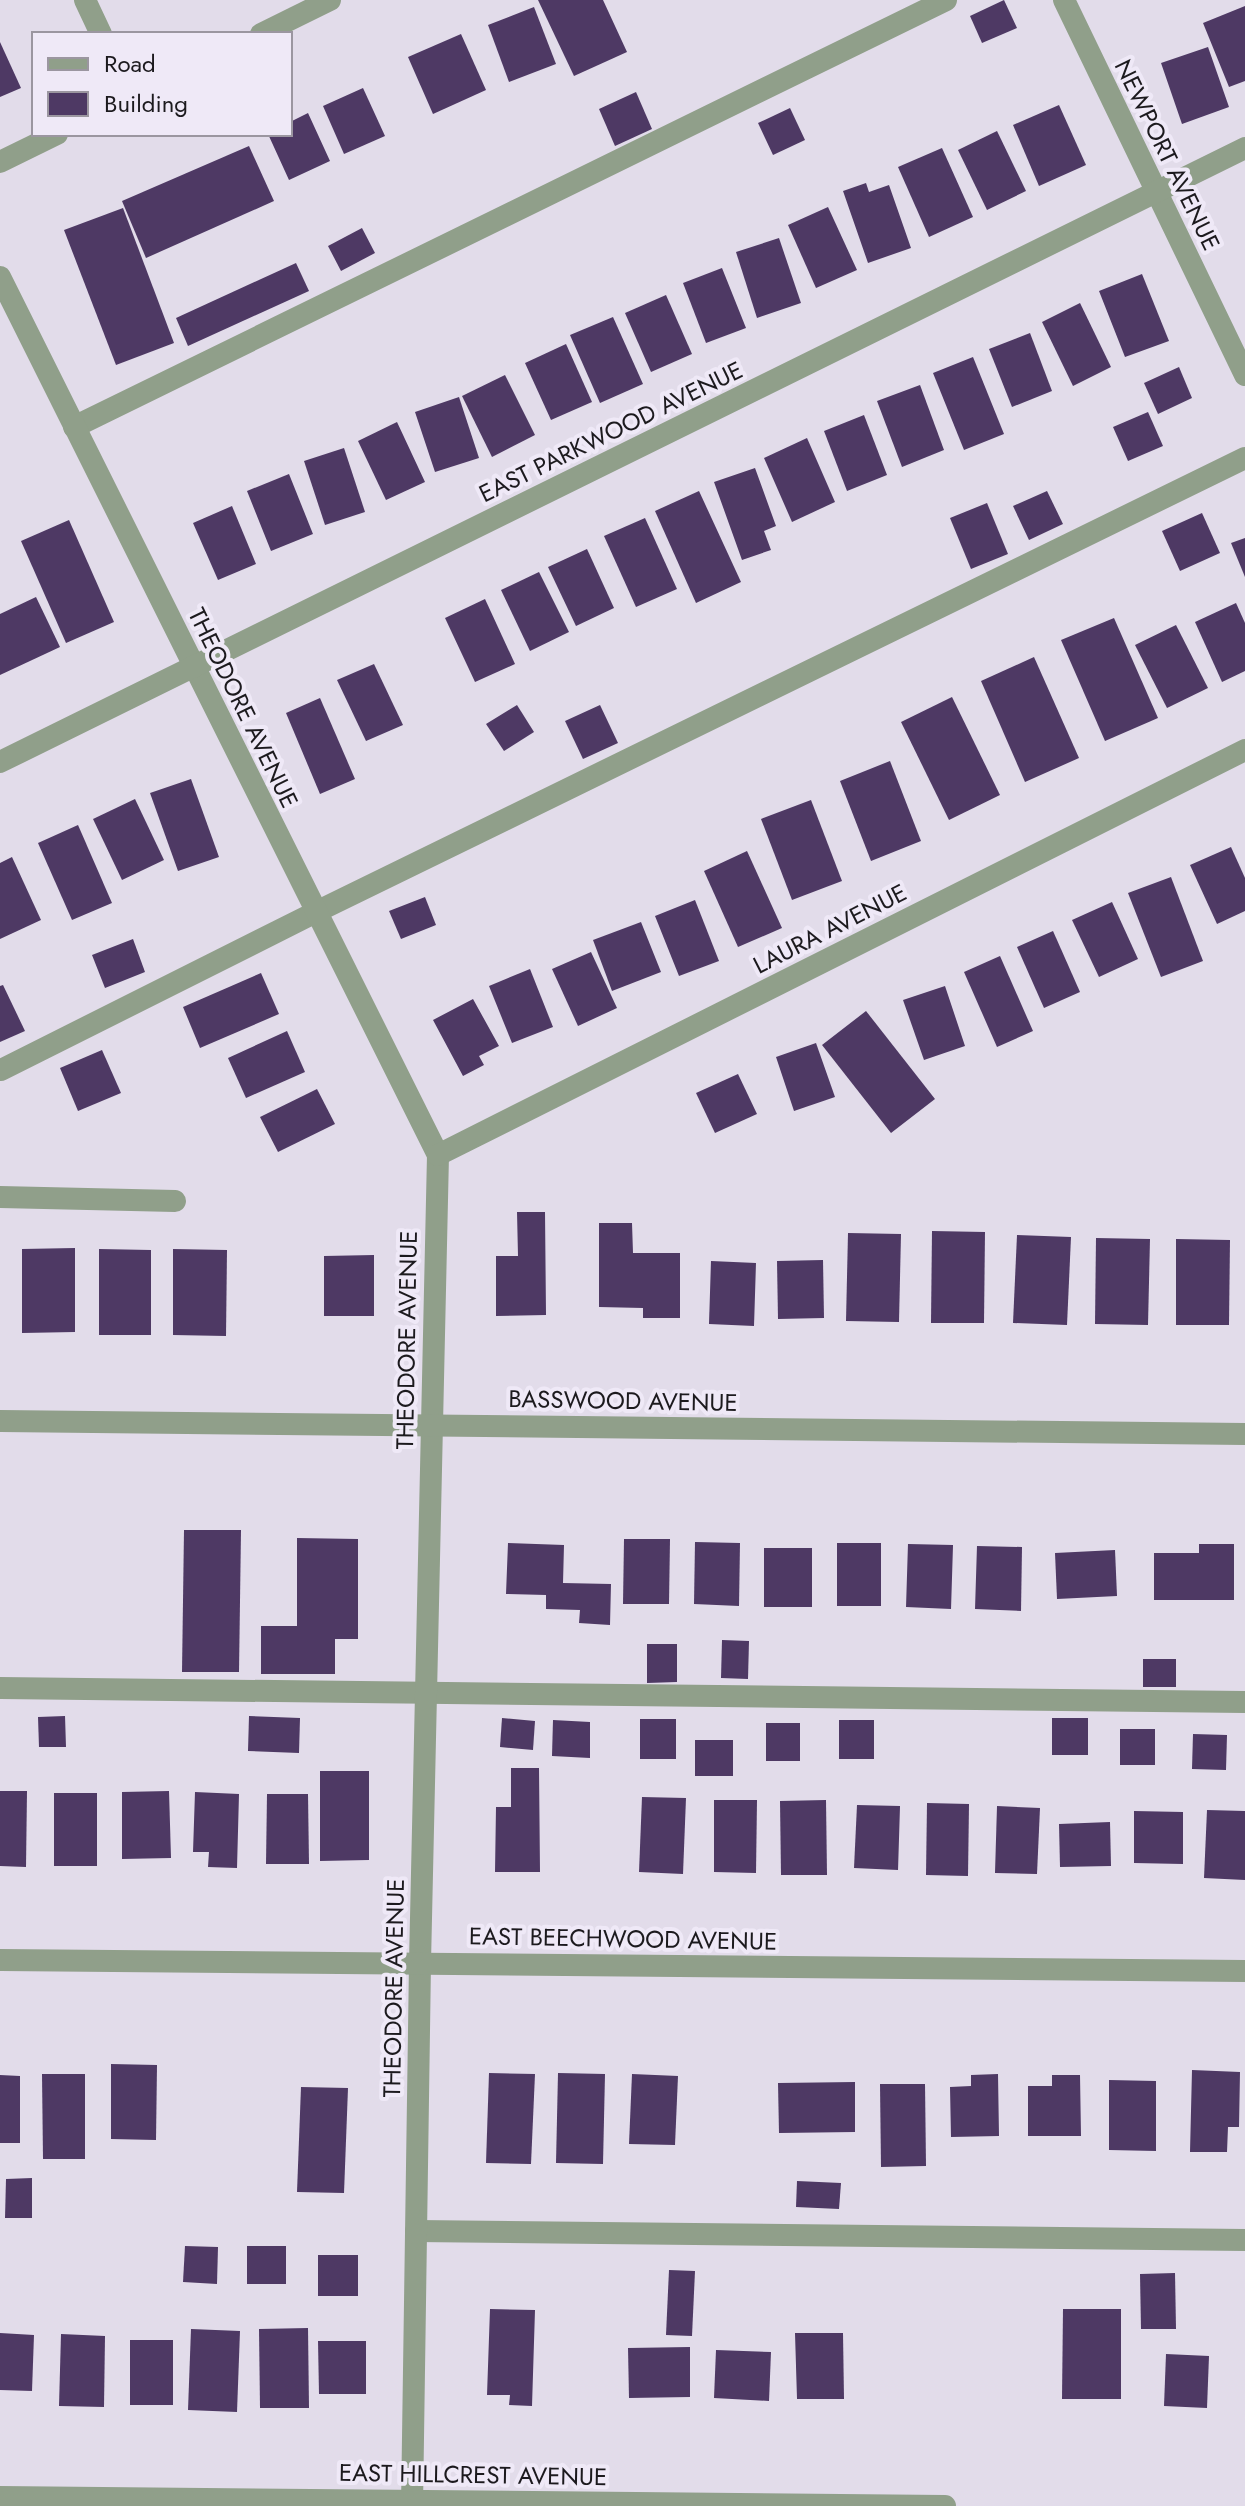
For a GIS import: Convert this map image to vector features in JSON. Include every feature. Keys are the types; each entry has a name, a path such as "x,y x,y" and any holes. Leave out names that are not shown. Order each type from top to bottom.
{"street":[{"path":"85,0 100,32"},
{"path":"265,32 330,0"},
{"path":"74,427 946,0"},
{"name":"NEWPORT AVENUE","path":"1064,0 1245,375"},
{"path":"0,162 53,136"},
{"name":"EAST PARKWOOD AVENUE","path":"0,762 1245,148"},
{"name":"THEODORE AVENUE","path":"0,277 438,1155 425,1691 412,2503"},
{"path":"1,1070 316,912 1245,458"},
{"name":"LAURA AVENUE","path":"438,1155 1245,750"},
{"path":"0,1197 175,1201"},
{"name":"BASSWOOD AVENUE","path":"0,1421 1245,1434"},
{"path":"0,1688 1245,1702"},
{"name":"EAST BEECHWOOD AVENUE","path":"0,1960 1245,1971"},
{"path":"416,2231 1245,2240"},
{"name":"EAST HILLCREST AVENUE","path":"0,2497 945,2506"}],"building":[{"path":"538,0 603,0 627,52 574,76"},
{"path":"1004,0 1017,28 982,43 970,16"},
{"path":"1245,6 1245,81 1229,87 1203,23"},
{"path":"534,7 556,64 509,82 488,25"},
{"path":"461,34 486,90 433,114 408,57"},
{"path":"0,42 21,88 0,97"},
{"path":"1208,47 1229,107 1182,124 1161,63"},
{"path":"363,88 385,136 344,154 323,106"},
{"path":"636,92 652,129 615,146 599,109"},
{"path":"1059,105 1086,165 1039,186 1013,125"},
{"path":"790,108 805,140 773,155 758,123"},
{"path":"308,113 330,161 289,180 269,136 292,136 292,121"},
{"path":"997,131 1026,191 987,210 958,150"},
{"path":"249,146 274,201 146,258 122,201"},
{"path":"942,148 973,217 929,237 898,167"},
{"path":"866,183 869,192 889,185 911,248 868,263 843,191"},
{"path":"828,207 857,270 816,288 788,225"},
{"path":"123,208 174,343 116,365 64,230"},
{"path":"362,228 375,253 341,271 328,246"},
{"path":"779,238 801,303 757,318 736,252"},
{"path":"296,263 309,291 188,346 176,318"},
{"path":"722,268 746,328 706,343 683,283"},
{"path":"1142,274 1169,341 1125,357 1099,291"},
{"path":"666,295 692,354 651,372 625,313"},
{"path":"1080,303 1111,367 1073,386 1042,322"},
{"path":"613,317 643,384 600,403 570,335"},
{"path":"1030,333 1052,391 1012,407 989,349"},
{"path":"566,344 592,402 551,420 525,363"},
{"path":"973,357 1004,434 964,450 933,373"},
{"path":"1179,367 1192,398 1158,414 1144,383"},
{"path":"505,375 535,435 492,457 462,396"},
{"path":"920,385 944,450 902,467 877,401"},
{"path":"459,397 479,458 435,472 415,412"},
{"path":"1148,412 1163,446 1128,461 1113,427"},
{"path":"864,415 887,475 847,491 824,431"},
{"path":"397,422 425,482 386,500 358,441"},
{"path":"807,438 835,502 792,522 764,458"},
{"path":"344,448 365,512 325,525 304,461"},
{"path":"755,468 776,526 764,531 771,550 742,560 714,482"},
{"path":"289,474 313,534 271,551 247,491"},
{"path":"699,491 741,582 696,603 655,511"},
{"path":"1047,491 1063,524 1029,540 1013,506"},
{"path":"987,503 1008,554 971,569 950,518"},
{"path":"232,506 256,564 218,580 193,523"},
{"path":"1202,513 1220,553 1180,571 1162,531"},
{"path":"645,518 677,589 636,607 604,536"},
{"path":"69,520 114,622 66,643 21,541"},
{"path":"1245,538 1245,577 1231,543"},
{"path":"587,549 614,608 576,626 548,567"},
{"path":"539,572 569,632 530,651 501,590"},
{"path":"36,597 60,647 0,675 0,614"},
{"path":"485,599 515,664 475,682 445,618"},
{"path":"1236,603 1245,623 1245,671 1222,682 1195,622"},
{"path":"1114,618 1158,718 1105,741 1061,640"},
{"path":"1176,625 1208,688 1167,708 1135,645"},
{"path":"1034,657 1079,758 1025,782 981,681"},
{"path":"374,664 403,725 366,741 337,680"},
{"path":"952,697 1000,795 949,820 901,722"},
{"path":"320,698 355,779 320,794 286,713"},
{"path":"517,705 534,732 504,751 486,724"},
{"path":"600,705 618,743 583,759 565,721"},
{"path":"890,761 921,841 871,861 840,781"},
{"path":"191,779 219,857 178,871 150,793"},
{"path":"135,799 164,860 122,880 93,819"},
{"path":"811,800 842,881 792,900 761,819"},
{"path":"78,825 112,903 72,920 38,843"},
{"path":"1231,847 1245,878 1245,911 1217,924 1190,865"},
{"path":"747,851 782,928 738,947 704,871"},
{"path":"12,857 41,920 0,939 0,863"},
{"path":"1171,877 1203,961 1161,977 1128,893"},
{"path":"425,897 436,925 401,939 389,911"},
{"path":"695,900 719,961 679,976 655,916"},
{"path":"1112,902 1138,959 1099,977 1072,920"},
{"path":"641,922 661,972 612,991 593,940"},
{"path":"1053,931 1080,992 1044,1008 1017,947"},
{"path":"133,939 145,972 105,988 92,955"},
{"path":"591,952 617,1008 578,1026 552,969"},
{"path":"1000,956 1033,1031 997,1047 964,972"},
{"path":"530,969 553,1027 512,1043 489,986"},
{"path":"261,973 279,1014 200,1048 183,1007"},
{"path":"3,985 25,1031 0,1042 0,986"},
{"path":"945,986 965,1046 924,1060 903,1000"},
{"path":"473,999 499,1046 479,1056 484,1065 463,1076 433,1020"},
{"path":"866,1011 935,1099 891,1133 822,1045"},
{"path":"287,1031 305,1072 246,1098 228,1058"},
{"path":"816,1043 835,1097 794,1111 776,1057"},
{"path":"102,1050 121,1093 78,1111 60,1068"},
{"path":"738,1074 757,1114 715,1133 696,1093"},
{"path":"317,1089 335,1124 278,1152 260,1117"},
{"path":"517,1212 545,1212 546,1315 496,1316 496,1256 518,1256"},
{"path":"599,1223 632,1223 633,1253 680,1253 680,1318 643,1318 643,1308 599,1307"},
{"path":"932,1231 985,1232 984,1323 931,1323"},
{"path":"848,1233 901,1234 899,1322 846,1321"},
{"path":"1017,1235 1071,1237 1067,1325 1013,1323"},
{"path":"1096,1238 1150,1239 1148,1325 1095,1324"},
{"path":"1176,1239 1230,1240 1229,1325 1176,1325"},
{"path":"75,1248 75,1332 22,1333 22,1249"},
{"path":"99,1249 151,1250 151,1335 99,1335"},
{"path":"173,1249 227,1250 226,1336 173,1335"},
{"path":"374,1255 374,1316 324,1316 324,1256"},
{"path":"823,1260 824,1318 778,1319 777,1261"},
{"path":"711,1261 756,1263 754,1326 709,1324"},
{"path":"184,1530 241,1530 239,1672 182,1672"},
{"path":"297,1538 358,1539 358,1639 335,1639 335,1674 261,1674 261,1626 297,1626"},
{"path":"624,1539 670,1539 669,1604 623,1604"},
{"path":"695,1542 740,1543 739,1606 694,1604"},
{"path":"508,1543 564,1545 563,1583 611,1584 610,1625 579,1623 580,1610 546,1609 546,1595 506,1594"},
{"path":"837,1543 881,1543 881,1606 837,1606"},
{"path":"908,1544 953,1545 951,1609 906,1607"},
{"path":"1199,1544 1234,1544 1234,1600 1154,1600 1154,1553 1199,1553"},
{"path":"977,1546 1022,1547 1021,1611 975,1609"},
{"path":"764,1548 812,1548 812,1607 764,1607"},
{"path":"1115,1550 1117,1596 1057,1599 1055,1553"},
{"path":"722,1640 749,1641 748,1679 721,1678"},
{"path":"647,1644 677,1644 677,1682 647,1683"},
{"path":"1143,1659 1176,1659 1176,1687 1143,1687"},
{"path":"65,1716 66,1747 39,1747 38,1717"},
{"path":"249,1716 300,1718 299,1753 248,1751"},
{"path":"502,1718 535,1721 533,1750 500,1747"},
{"path":"1052,1718 1088,1718 1088,1755 1052,1755"},
{"path":"640,1719 676,1719 676,1759 640,1759"},
{"path":"553,1720 590,1722 590,1758 552,1756"},
{"path":"839,1720 874,1720 874,1759 839,1759"},
{"path":"766,1723 800,1723 800,1761 766,1761"},
{"path":"1120,1729 1155,1729 1155,1765 1120,1765"},
{"path":"1193,1734 1227,1735 1226,1770 1192,1769"},
{"path":"695,1740 733,1740 733,1776 695,1776"},
{"path":"511,1768 539,1768 540,1872 495,1872 496,1807 511,1807"},
{"path":"320,1771 369,1771 369,1860 320,1861"},
{"path":"0,1791 27,1791 26,1867 0,1866"},
{"path":"169,1791 171,1858 122,1859 122,1792"},
{"path":"195,1792 239,1794 237,1868 208,1867 209,1852 193,1852"},
{"path":"54,1793 97,1793 97,1866 54,1866"},
{"path":"267,1794 308,1794 309,1864 266,1864"},
{"path":"642,1797 686,1798 683,1874 639,1872"},
{"path":"714,1800 757,1800 756,1873 714,1872"},
{"path":"826,1800 827,1875 781,1875 780,1801"},
{"path":"927,1803 969,1804 968,1876 926,1875"},
{"path":"857,1805 900,1806 898,1870 854,1868"},
{"path":"997,1806 1040,1808 1037,1874 995,1873"},
{"path":"1207,1810 1245,1811 1245,1880 1204,1878"},
{"path":"1134,1811 1183,1812 1183,1864 1134,1863"},
{"path":"1110,1822 1111,1866 1060,1867 1059,1824"},
{"path":"111,2064 157,2065 156,2140 111,2139"},
{"path":"1192,2070 1240,2072 1239,2127 1228,2127 1227,2152 1190,2152"},
{"path":"489,2073 535,2074 531,2164 486,2163"},
{"path":"558,2073 605,2074 603,2164 556,2163"},
{"path":"42,2074 85,2074 85,2159 43,2159"},
{"path":"632,2074 678,2076 675,2145 629,2144"},
{"path":"998,2074 999,2136 951,2137 950,2087 971,2086 971,2075"},
{"path":"0,2075 20,2076 20,2143 0,2143"},
{"path":"1052,2075 1080,2075 1081,2136 1028,2136 1028,2086 1052,2086"},
{"path":"1109,2080 1156,2081 1156,2151 1109,2150"},
{"path":"855,2082 855,2132 779,2133 778,2083"},
{"path":"880,2084 925,2084 926,2166 881,2167"},
{"path":"301,2087 348,2088 344,2193 297,2192"},
{"path":"32,2178 32,2218 5,2218 6,2179"},
{"path":"797,2181 841,2183 839,2209 796,2207"},
{"path":"185,2246 218,2247 217,2284 183,2282"},
{"path":"247,2246 286,2246 286,2284 247,2284"},
{"path":"318,2255 358,2255 358,2296 318,2296"},
{"path":"669,2270 695,2271 692,2336 666,2335"},
{"path":"1175,2273 1176,2329 1141,2329 1140,2274"},
{"path":"490,2309 535,2310 532,2406 509,2405 510,2395 487,2395"},
{"path":"1063,2309 1121,2309 1121,2399 1062,2399"},
{"path":"308,2328 309,2408 260,2408 259,2329"},
{"path":"191,2329 240,2331 237,2412 188,2410"},
{"path":"0,2333 34,2335 32,2391 0,2390"},
{"path":"795,2333 843,2333 844,2399 797,2399"},
{"path":"61,2334 105,2336 104,2407 59,2406"},
{"path":"130,2340 173,2340 173,2405 130,2405"},
{"path":"318,2341 366,2341 366,2394 319,2394"},
{"path":"690,2347 690,2397 629,2398 628,2348"},
{"path":"716,2350 771,2352 769,2401 714,2398"},
{"path":"1166,2354 1209,2356 1207,2408 1164,2406"}]}
